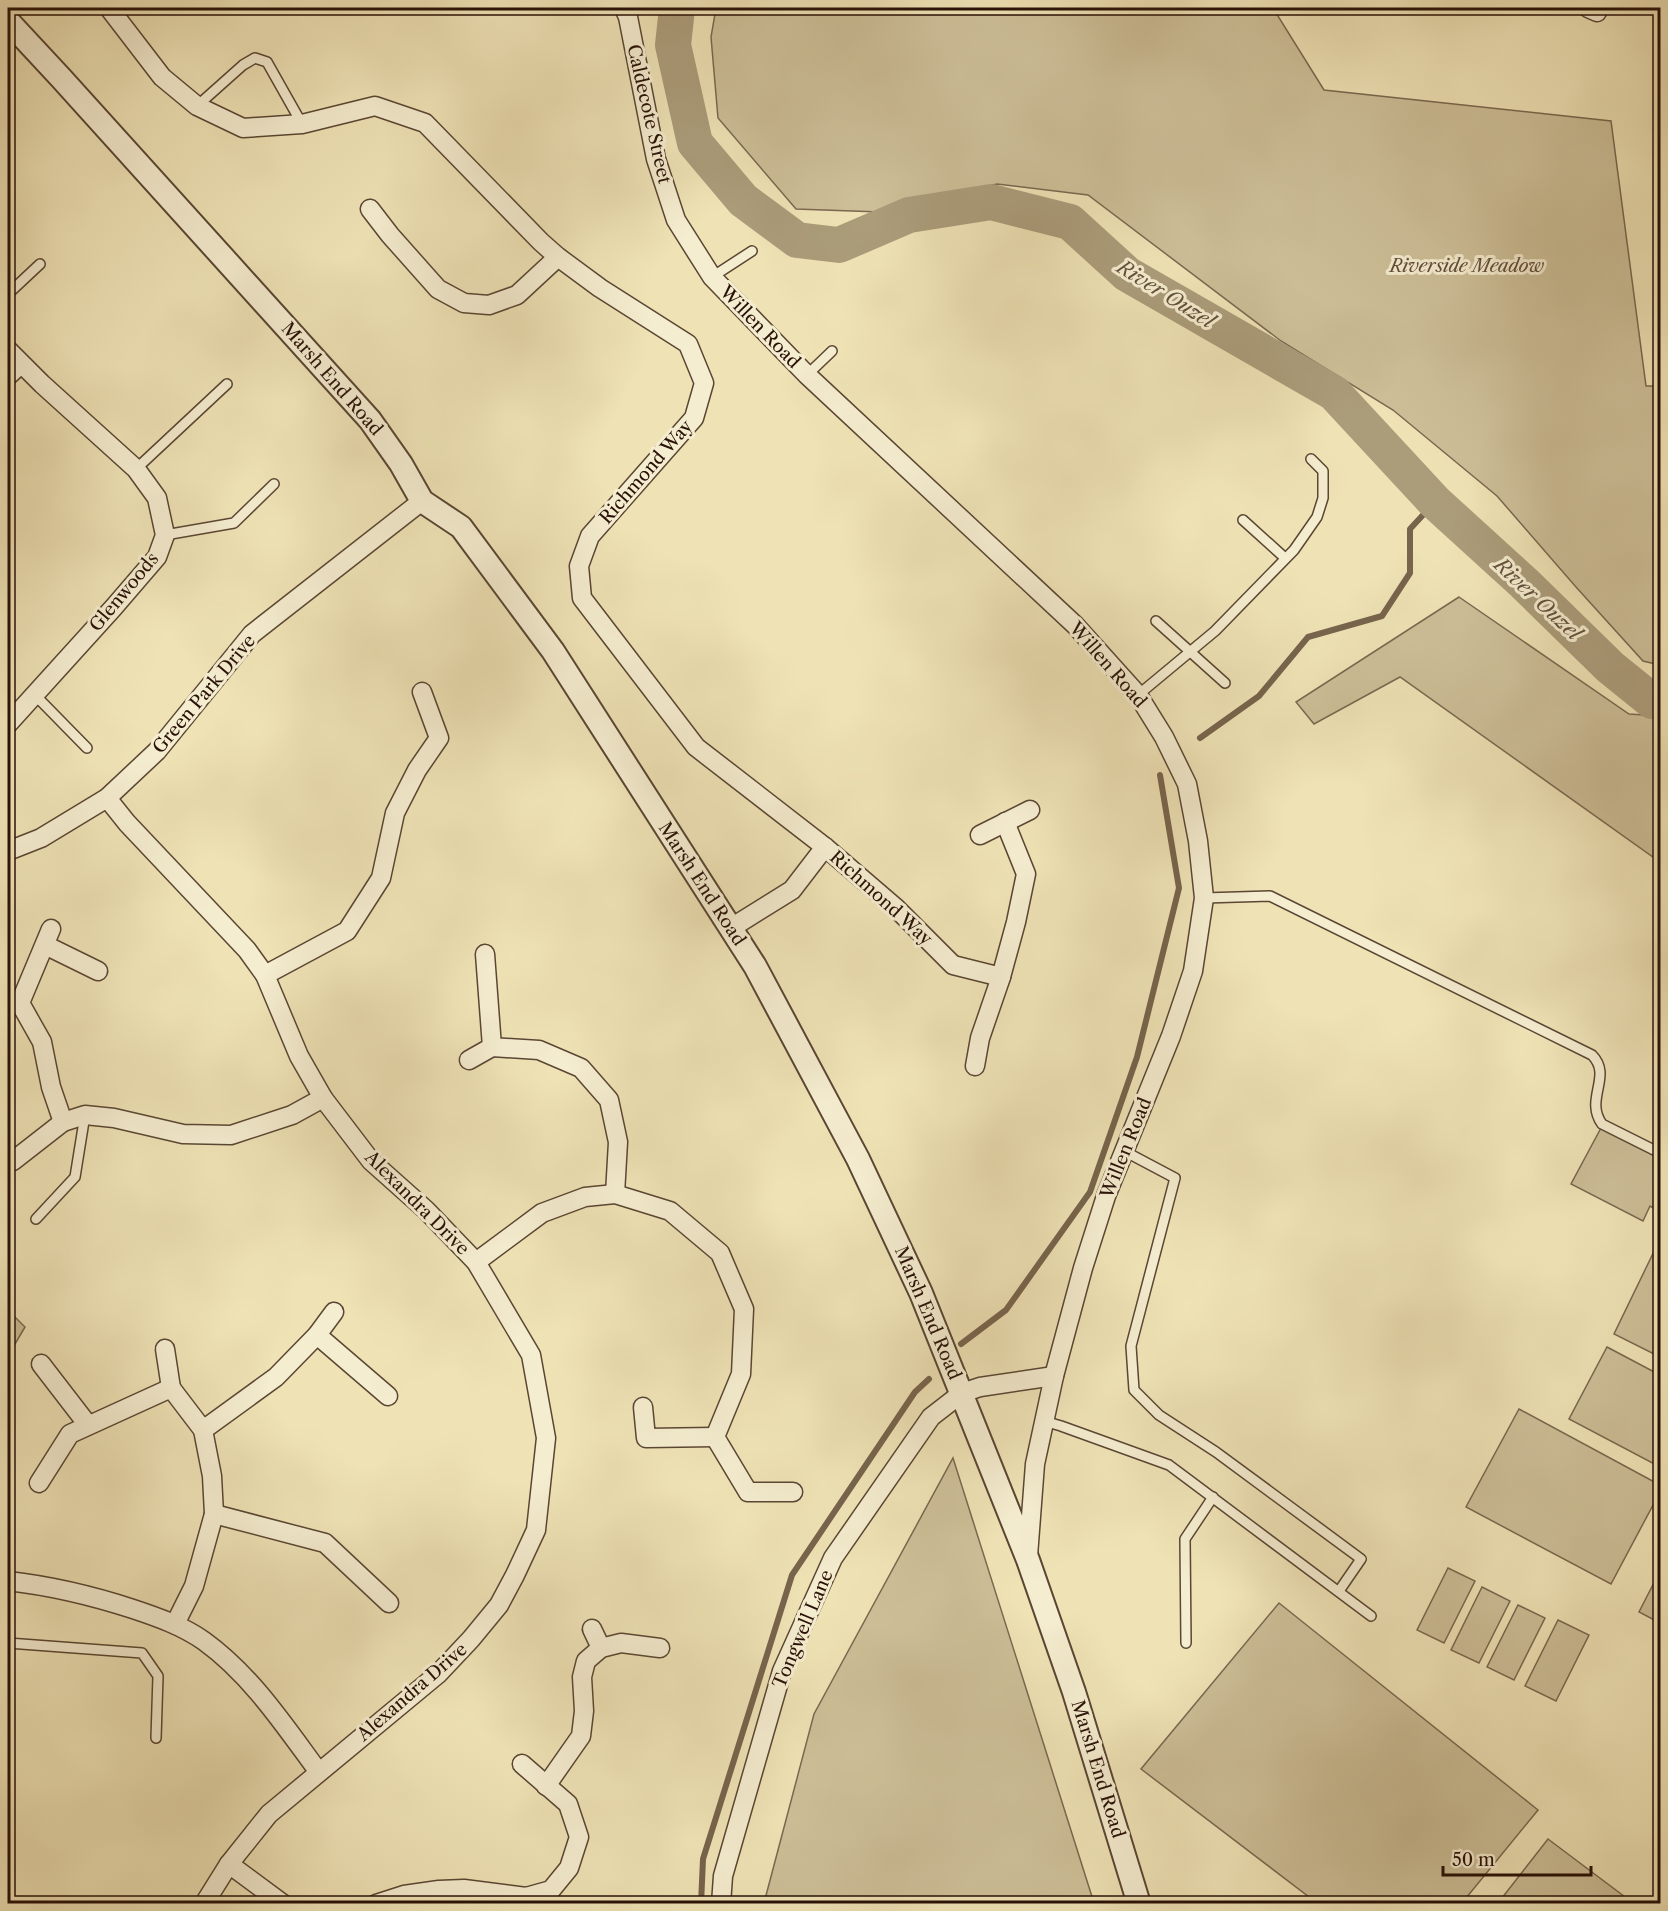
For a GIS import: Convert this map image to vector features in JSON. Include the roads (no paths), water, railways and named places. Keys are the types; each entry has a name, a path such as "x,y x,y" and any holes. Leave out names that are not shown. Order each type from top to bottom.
{"street":[{"name":"Richmond Way","path":"109,8 162,77 197,106 243,128 303,124 375,106 425,123 558,257 600,288 688,344 704,382 694,418 590,536 579,566 582,598 696,747 825,847 896,908 953,965 1000,977"},
{"name":"Caldecote Street","path":"624,8 628,17 656,159 676,220"},
{"name":"Marsh End Road","path":"8,21 370,420 422,501 461,527 553,651 755,966 858,1159 921,1293 962,1393 1028,1560 1074,1692 1139,1904"},
{"path":"370,209 438,289 464,303 489,305 517,295 558,257"},
{"name":"Willen Road","path":"676,220 712,277 807,375 1075,625 1138,695 1164,737 1186,784 1198,841 1204,898 1193,971 1171,1036 1106,1196 1083,1268 1054,1376 1035,1464 1028,1560"},
{"name":"Glenwoods","path":"8,350 136,469 157,498 165,535 157,557 114,608 8,724"},
{"name":"Green Park Drive","path":"8,851 41,838 107,798 157,751 252,634 422,501"},
{"path":"265,975 347,931 381,878 395,813 417,770 439,738 422,692"},
{"name":"Alexandra Drive","path":"107,798 127,823 247,950 265,975 299,1056 323,1098 371,1161 426,1210 476,1262 531,1355 546,1438 536,1530 499,1605 471,1640 438,1674 318,1771 269,1814 229,1864 204,1904"},
{"path":"980,835 1030,810"},
{"path":"975,1066 980,1038 1016,922 1026,874 1005,822"},
{"path":"731,928 792,890 825,847"},
{"path":"63,1122 51,1087 42,1042 20,1003 48,937 98,970"},
{"path":"484,954 492,1047"},
{"path":"469,1060 492,1047 539,1050 580,1068 609,1100 618,1142 615,1194"},
{"path":"9,1162 63,1122 85,1115 114,1118 183,1134 231,1135 292,1115 323,1098"},
{"path":"476,1262 542,1213 585,1197 615,1194 670,1211 720,1253 744,1309 741,1374 715,1437"},
{"path":"203,1430 276,1377 317,1335 334,1312"},
{"path":"317,1335 388,1396"},
{"path":"165,1349 171,1388 203,1430 212,1476 214,1514 194,1586 175,1624"},
{"path":"41,1364 88,1425"},
{"path":"962,1393 980,1387 1054,1376"},
{"path":"39,1483 70,1434 171,1388"},
{"name":"Tongwell Lane","path":"721,1904 723,1876 782,1671 833,1558 931,1417 962,1393"},
{"path":"643,1407 646,1438 715,1437"},
{"path":"715,1437 748,1492 793,1492"},
{"path":"214,1514 325,1543 389,1603"},
{"path":"8,1581 38,1584 88,1594 175,1624 204,1641 268,1703 318,1771"},
{"path":"592,1629 601,1648"},
{"path":"546,1786 581,1736 584,1711 582,1677 586,1661 601,1648 621,1643 660,1648"},
{"path":"376,1904 404,1895 439,1897 464,1889 526,1897 551,1890 569,1868 579,1837 568,1804 522,1764"},
{"path":"229,1864 283,1904"}],"lane":[{"path":"197,106 243,65 255,58 267,62 303,124"},
{"path":"712,277 752,251"},
{"path":"8,294 40,264"},
{"path":"807,375 832,351"},
{"path":"8,382 24,367"},
{"path":"136,469 227,384"},
{"path":"1138,695 1215,631 1294,549 1317,517 1323,498 1323,471 1311,459"},
{"path":"165,535 234,523 274,484"},
{"path":"1243,520 1285,558"},
{"path":"1156,621 1225,683"},
{"path":"34,694 87,748"},
{"path":"1204,898 1270,896 1592,1056 1600,1070 1595,1100 1596,1116 1602,1124 1660,1153"},
{"path":"36,1219 75,1177 85,1115"},
{"path":"1124,1151 1176,1178 1131,1346 1134,1390 1159,1415 1216,1452 1361,1559 1339,1591"},
{"path":"1044,1421 1169,1465 1371,1616"},
{"path":"1186,1643 1185,1539 1213,1497"},
{"path":"8,1643 142,1653 158,1676 156,1738"}],"waterway":[{"name":"River Ouzel","path":"677,8 673,45 695,143 743,200 797,240 839,245 909,215 991,202 1070,222 1127,274 1334,393 1435,502 1524,583 1610,667 1652,701 1660,699"},
{"path":"1200,738 1259,696 1308,637 1382,616 1410,573 1410,529 1435,502"},
{"path":"961,1344 1006,1310 1090,1192 1137,1057 1179,888 1160,775"},
{"path":"701,1904 703,1859 792,1575 915,1392 929,1379"}],"park label":[{"name":"Riverside Meadow","path":"1467,266"}]}
